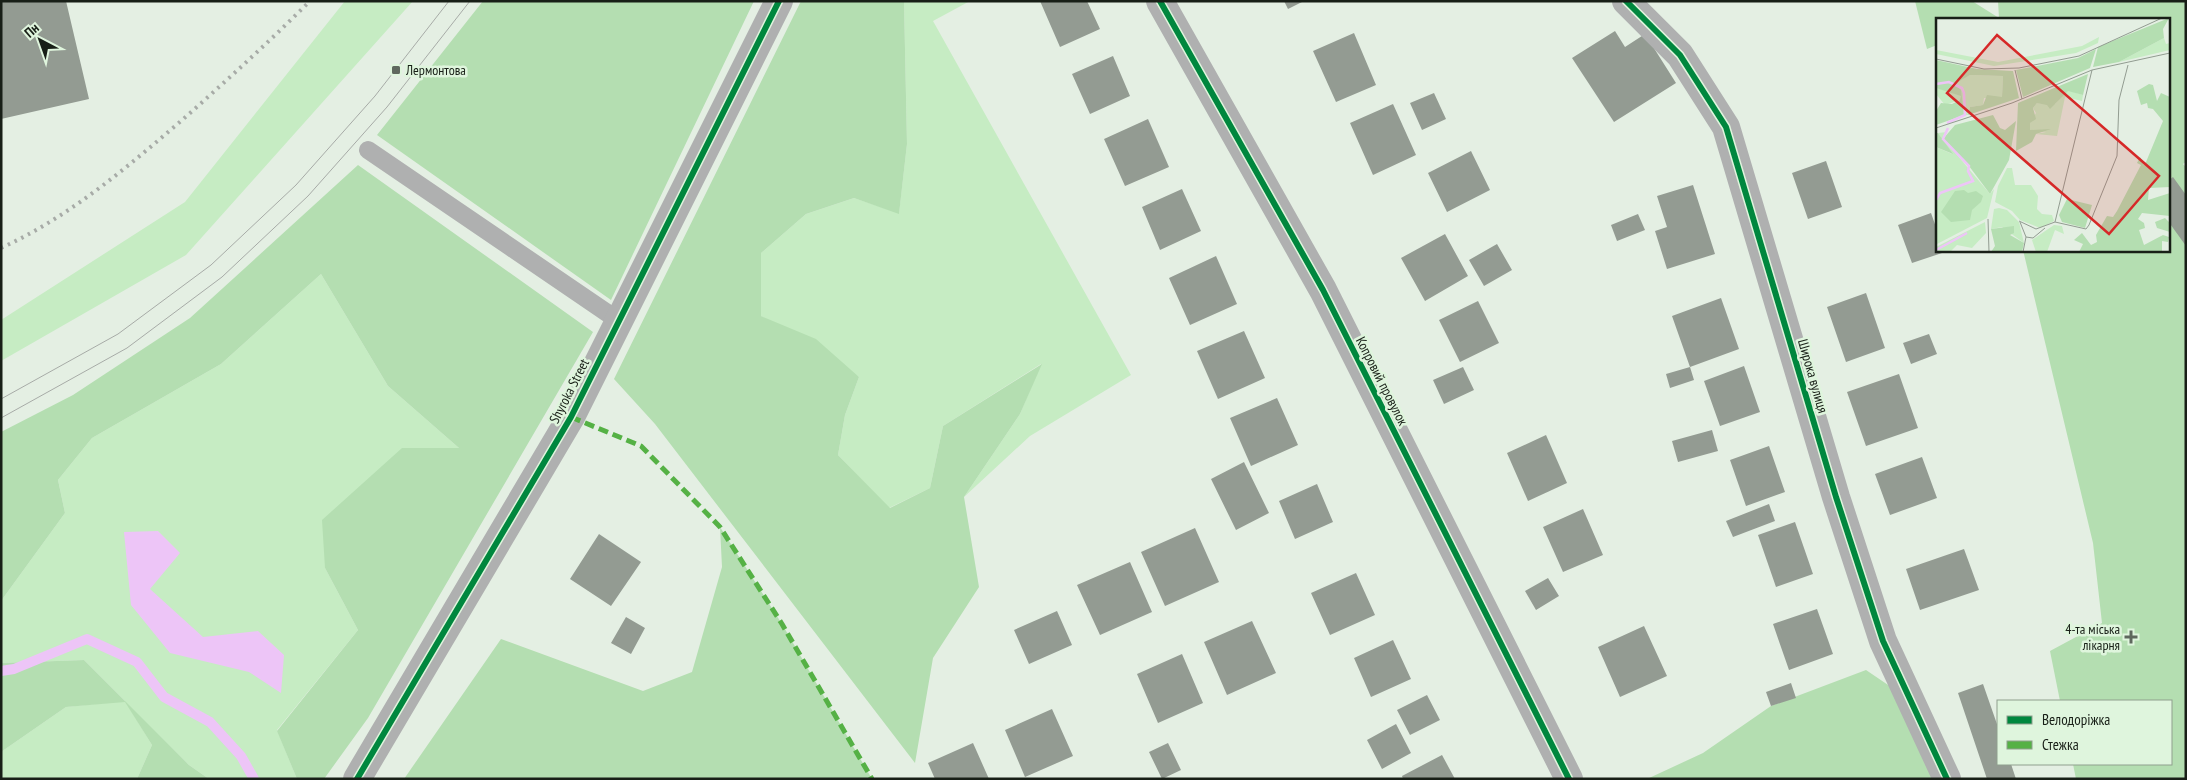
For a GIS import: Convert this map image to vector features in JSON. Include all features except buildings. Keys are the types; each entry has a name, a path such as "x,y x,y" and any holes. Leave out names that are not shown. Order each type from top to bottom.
{"street":[{"name":"Shyroka Street","path":"357,779 571,416 779,1"},
{"name":"Копровий провулок","path":"1160,1 1323,290 1569,779"},
{"name":"Широка вулиця","path":"1626,1 1680,55 1726,128 1836,498 1883,641 1947,779"}],"lane":[{"path":"368,150 618,321"}],"green space":[{"path":"345,1 413,1 186,255 1,361 1,320 185,202"},
{"path":"483,1 754,1 611,300 377,135"},
{"path":"801,1 904,1 907,144 899,214 854,198 806,214 761,253 761,316 816,339 859,377 845,415 838,455 890,508 930,488 943,426 1042,364 1020,414 964,497 979,587 933,658 915,763 655,424 614,379"},
{"path":"904,1 970,1 933,21 1131,375 1030,436 964,497 1020,414 1041,364 943,426 930,488 889,508 838,455 845,415 859,377 761,316 761,253 806,214 854,198 899,213 907,144"},
{"path":"1915,1 1972,1 1999,18 1936,18 1936,45 1927,49"},
{"path":"1998,1 2186,1 2186,162 2183,164 2186,167 2186,779 2076,779 2073,765 2172,765 2172,700 2060,700 2050,651 2102,623 2093,543 2023,251 2170,251 2170,18 1999,18"},
{"path":"358,165 593,332 368,718 324,779 297,779 277,731 358,630 325,568 322,520 402,448 459,448 388,386 321,274 221,364 92,438 58,480 65,513 1,601 1,432 73,395 190,318"},
{"path":"321,274 388,386 459,448 325,568 358,630 277,730 297,779 209,779 189,765 127,704 152,745 137,779 1,779 1,752 66,707 125,701 84,660 1,663 1,601 65,513 58,480 92,438 221,364"},
{"path":"720,527 782,624 872,779 404,779 501,639 643,691 692,672 722,567"},
{"path":"84,660 189,765 209,779 137,779 152,745 125,702 66,707 1,752 1,663"},
{"path":"1866,670 1894,689 1937,779 1647,779 1703,753 1771,706"}],"shaded area":[{"path":"158,531 180,553 150,589 203,637 258,631 284,655 281,693 249,672 170,653 131,605 124,532"}],"waterway":[{"path":"1,671 14,669 87,639 137,662 164,697 210,722 241,756 254,779"}],"tram line":[{"path":"1,399 118,334 211,265 296,185 375,96 449,1"},
{"path":"1,418 127,348 222,277 308,196 387,107 470,1"}],"railway":[{"path":"1,248 50,222 96,191 214,92 310,1"}],"marked path":[{"path":"571,417 641,446 720,527 782,624 872,779"}],"cycle path":[{"path":"357,779 571,417 779,1"},
{"path":"1160,1 1323,290 1569,779"},
{"path":"1626,1 1680,55 1726,127 1836,497 1883,641 1947,779"}],"place":[{"name":"Лермонтова","path":"396,70"},
{"name":"4-та міська лікарня","path":"2131,637"}]}
